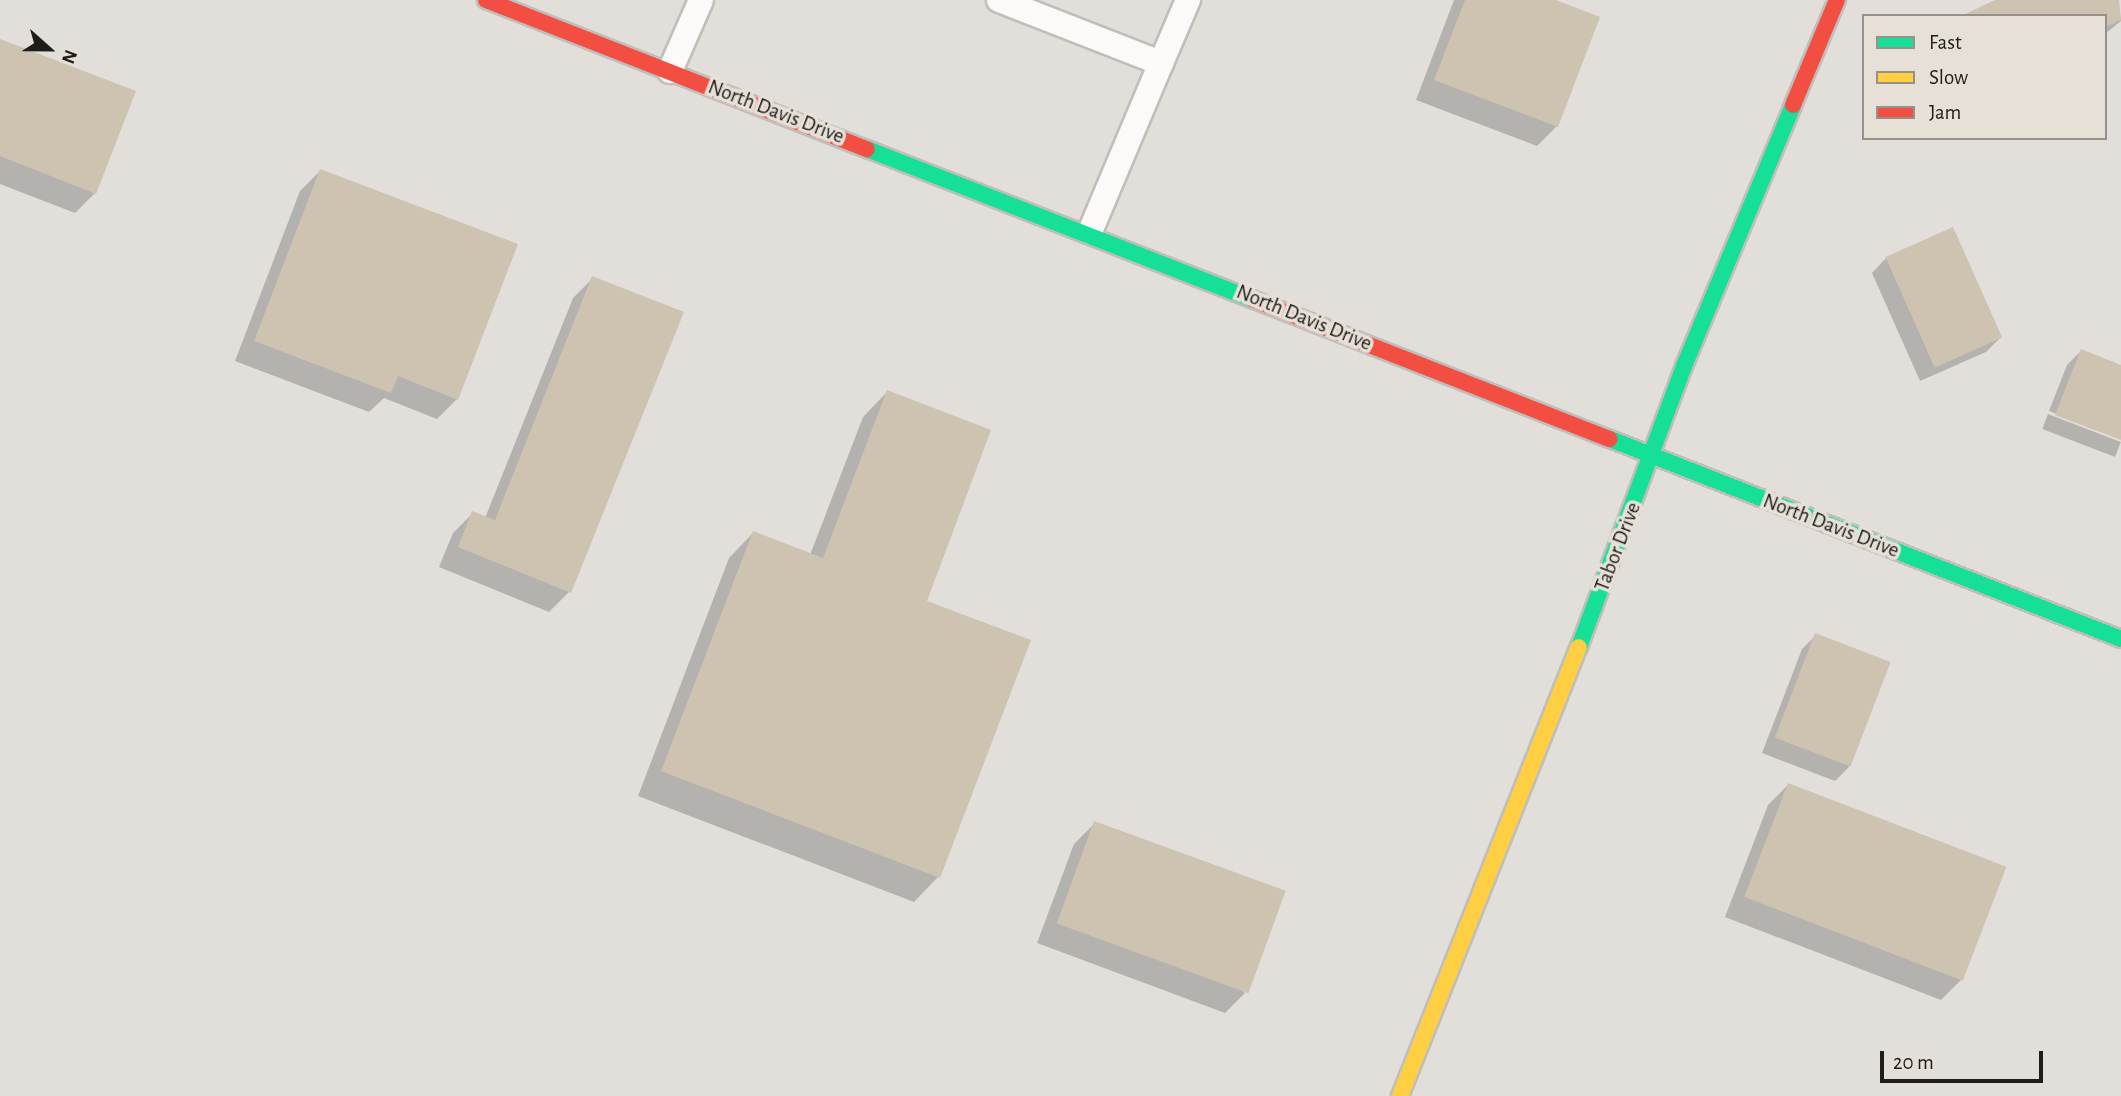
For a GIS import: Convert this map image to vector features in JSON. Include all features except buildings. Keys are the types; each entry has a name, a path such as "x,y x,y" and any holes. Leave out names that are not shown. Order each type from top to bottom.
{"main road":[{"name":"North Davis Drive","path":"486,0 1090,233 1651,457 2121,639"},
{"name":"Tabor Drive","path":"1400,1096 1651,457 1837,0"}],"lane":[{"path":"670,71 701,0"},
{"path":"999,0 1161,63"},
{"path":"1090,233 1188,0"}],"traffic: fast":[{"path":"1579,647 1684,366 1793,105"},
{"path":"867,149 1252,299"},
{"path":"1610,439 2121,639"}],"traffic: slow":[{"path":"1400,1096 1579,647"}],"traffic: jam":[{"path":"486,0 867,149"},
{"path":"1793,105 1837,0"},
{"path":"1252,299 1610,439"}]}
